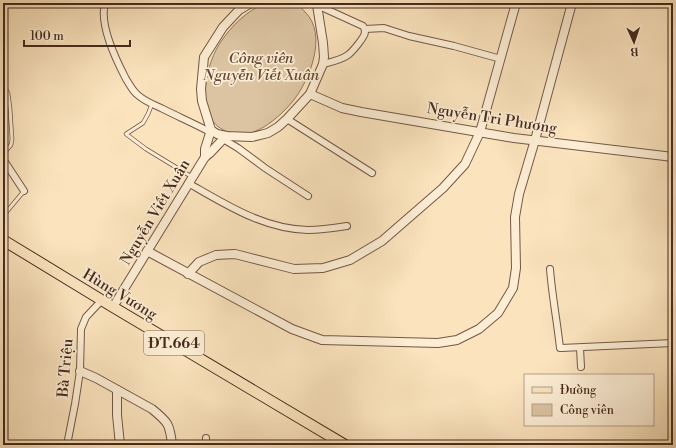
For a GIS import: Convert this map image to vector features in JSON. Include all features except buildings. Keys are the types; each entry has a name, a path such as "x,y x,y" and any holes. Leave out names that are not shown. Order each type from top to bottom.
{"main road":[{"name":"Hùng Vương","path":"3,240 345,445"}],"street":[{"path":"105,3 105,22 111,47 134,91 140,97 224,138 265,168 308,196"},
{"path":"205,157 211,131 202,102 201,89 204,57 223,27 239,10 251,3"},
{"path":"188,274 199,262 216,255 235,254 294,269 323,268 350,260 382,241 443,188 465,164 480,132 516,3"},
{"path":"147,251 292,329 322,340 438,343 457,340 479,329 498,313 513,288 516,268 515,217 519,194 572,3"},
{"path":"224,138 252,137 268,133 288,119 310,94 323,64 324,57 316,4"},
{"path":"316,4 363,26 365,29 384,28 409,36 454,46 501,59"},
{"path":"323,64 348,55 362,39 365,29"},
{"name":"Nguyễn Tri Phương","path":"310,94 350,110 514,138 673,157"},
{"path":"288,119 372,173"},
{"name":"Nguyễn Viết Xuân","path":"113,307 205,157 224,138"},
{"path":"3,159 24,191"},
{"path":"190,180 239,212 256,219 284,227 305,230 348,226"},
{"path":"550,269 560,348 673,343"},
{"name":"Bà Triệu","path":"67,445 80,371 82,329 86,317 102,300"},
{"path":"580,348 581,367"},
{"path":"80,371 96,378 160,415 168,424 172,445"},
{"path":"117,390 117,415 120,445"},
{"path":"518,445 536,445"}],"lane":[{"path":"3,84 8,93 12,139 10,146 3,154"},
{"path":"152,104 143,123 126,134 190,180"},
{"path":"3,216 24,191"}],"green space":[{"name":"Công viên Nguyễn Viết Xuân","path":"290,2 298,5 302,9 312,21 315,32 316,44 314,57 299,92 283,112 264,127 254,132 244,134 227,132 216,124 209,114 205,100 208,70 220,43 229,31 246,15 258,6 265,3"}]}
